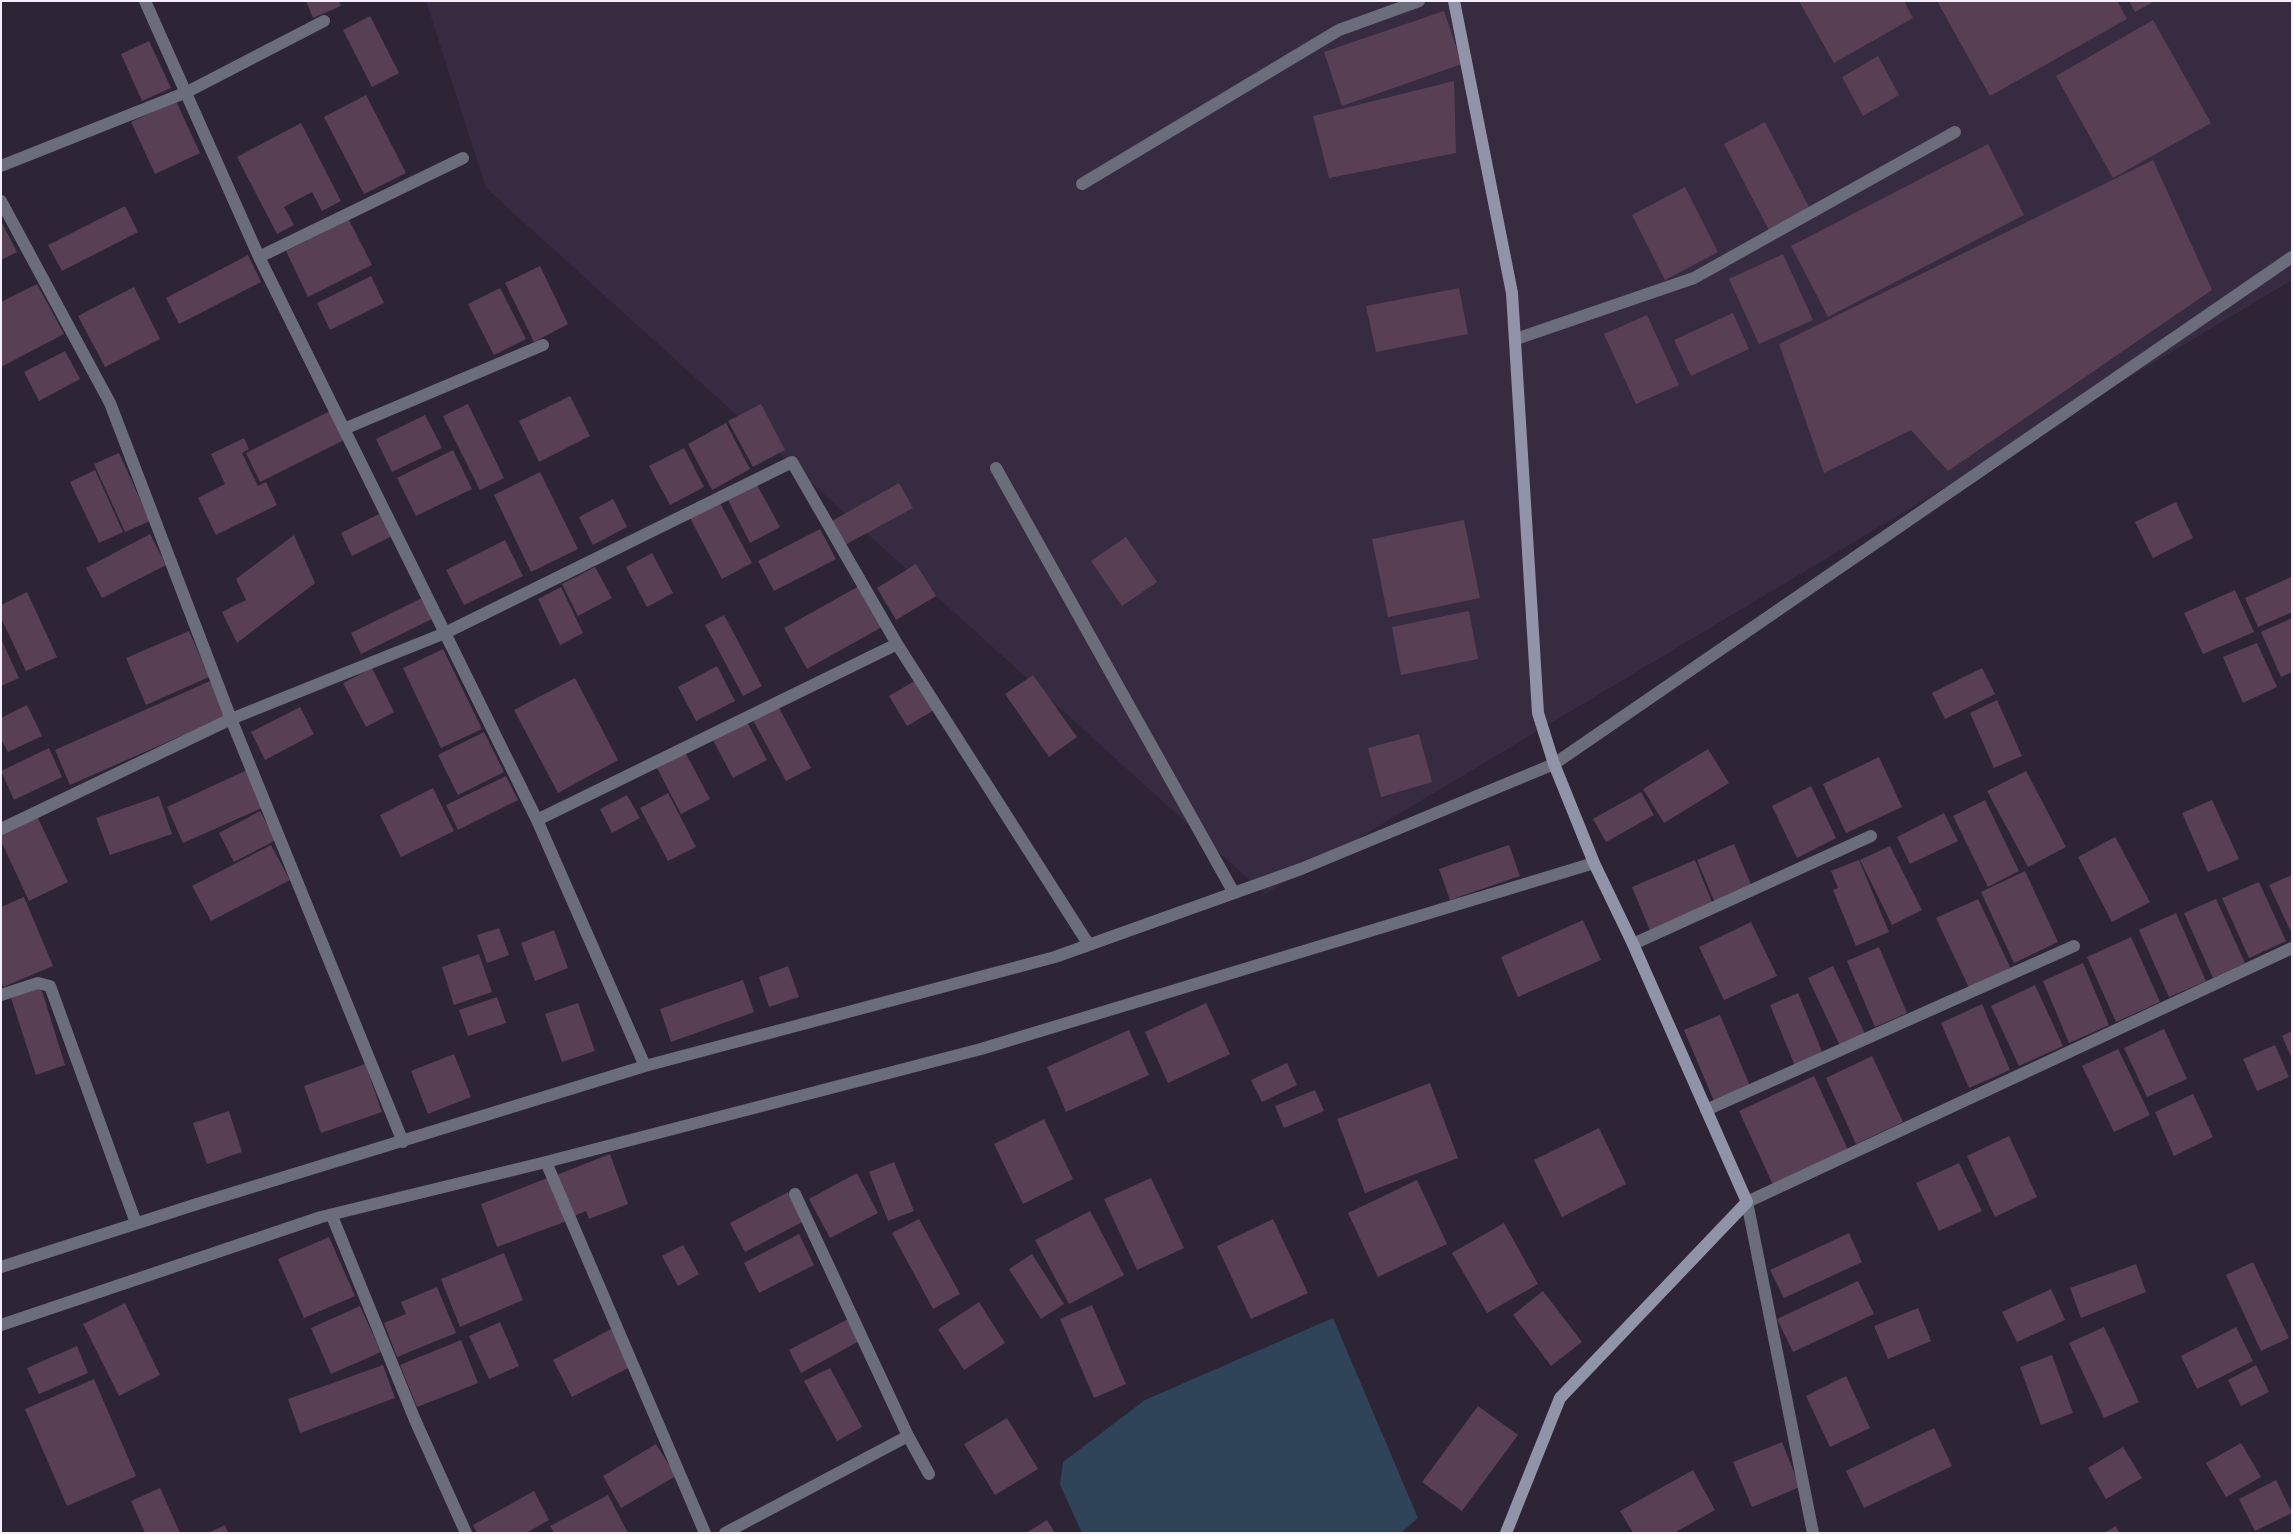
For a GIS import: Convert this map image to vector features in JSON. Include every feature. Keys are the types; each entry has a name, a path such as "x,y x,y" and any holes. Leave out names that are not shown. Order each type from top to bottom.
{"street":[{"path":"145,1 260,257 537,820 645,1066"},
{"path":"1082,184 1339,30 1419,1"},
{"path":"1454,1 1512,293 1538,714 1554,764 1594,863 1633,944 1747,1202 1813,1533"},
{"path":"1,166 187,92 324,21"},
{"path":"1516,339 1694,278 1955,132"},
{"path":"260,257 463,158"},
{"path":"1,201 110,403 231,719 403,1142"},
{"path":"1,1267 136,1223 645,1066 1055,957 1301,870 1554,764 2292,257"},
{"path":"344,429 544,345"},
{"path":"1,829 231,719 445,633 792,462 898,644 1089,945"},
{"path":"996,468 1234,893"},
{"path":"537,820 898,644"},
{"path":"1633,944 1871,836"},
{"path":"1,1325 332,1216 980,1049 1594,863"},
{"path":"1706,1110 2074,946"},
{"path":"1506,1533 1560,1398 1747,1202 2292,948"},
{"path":"1,995 38,983 50,986 136,1223"},
{"path":"546,1162 705,1533"},
{"path":"794,1194 908,1436 929,1474"},
{"path":"332,1216 415,1420 466,1533"},
{"path":"725,1533 908,1436"}],"shaded area":[{"path":"426,1 2292,1 2292,280 1265,894 486,188"}],"water":[{"path":"1333,1318 1418,1518 1401,1533 1082,1533 1060,1485 1063,1462 1145,1400"}],"building":[{"path":"306,1 339,1 341,6 313,18"},
{"path":"1799,1 1904,1 1913,18 1834,63"},
{"path":"1937,1 2117,1 2127,19 1990,96"},
{"path":"2129,1 2155,1 2135,12"},
{"path":"1444,11 1462,64 1342,106 1324,52"},
{"path":"370,16 399,73 372,87 343,30"},
{"path":"2153,20 2211,123 2113,178 2056,76"},
{"path":"149,41 171,88 142,101 121,54"},
{"path":"1878,56 1899,95 1863,116 1842,77"},
{"path":"1454,81 1456,153 1329,178 1313,116"},
{"path":"366,95 406,173 364,194 324,117"},
{"path":"176,101 200,153 155,174 131,122"},
{"path":"1765,122 1811,211 1770,232 1724,144"},
{"path":"301,123 341,201 322,211 312,192 284,207 294,225 277,234 237,157"},
{"path":"1988,144 2024,215 1828,317 1791,246"},
{"path":"2153,160 2212,290 1948,471 1911,430 1824,473 1779,344"},
{"path":"1685,187 1718,252 1665,280 1632,215"},
{"path":"125,206 138,232 62,271 48,245"},
{"path":"349,220 372,265 308,297 286,251"},
{"path":"1,221 17,252 1,260"},
{"path":"1783,254 1813,320 1759,344 1729,279"},
{"path":"248,255 261,282 179,324 166,298"},
{"path":"540,266 568,324 534,342 505,283"},
{"path":"371,276 384,303 330,330 317,303"},
{"path":"37,284 64,334 1,367 1,302"},
{"path":"134,287 160,339 105,367 78,316"},
{"path":"500,288 526,339 494,355 468,304"},
{"path":"1459,288 1468,334 1376,352 1366,306"},
{"path":"1733,313 1749,349 1691,376 1674,340"},
{"path":"1647,315 1679,385 1636,404 1604,334"},
{"path":"65,351 80,379 39,401 24,372"},
{"path":"570,396 590,436 539,462 519,421"},
{"path":"468,404 504,478 480,490 443,416"},
{"path":"761,404 785,450 753,467 728,421"},
{"path":"334,409 348,438 260,482 246,453"},
{"path":"425,415 442,448 392,472 376,439"},
{"path":"726,423 750,469 712,490 688,444"},
{"path":"244,438 249,449 242,453 258,486 266,482 277,505 216,535 198,498 225,484 211,454"},
{"path":"684,448 704,487 670,505 649,466"},
{"path":"453,450 472,489 416,516 397,478"},
{"path":"119,453 150,521 125,532 94,464"},
{"path":"95,470 123,532 99,543 70,482"},
{"path":"540,472 578,549 531,572 494,495"},
{"path":"899,483 913,508 845,545 832,521"},
{"path":"757,485 780,527 750,543 728,500"},
{"path":"613,499 627,527 593,545 579,517"},
{"path":"2176,502 2193,538 2153,558 2135,522"},
{"path":"720,503 752,563 722,579 690,518"},
{"path":"383,512 394,535 352,556 341,533"},
{"path":"1464,520 1480,598 1388,617 1372,539"},
{"path":"820,529 836,559 774,591 758,561"},
{"path":"150,534 166,565 102,598 86,568"},
{"path":"294,535 315,583 237,643 222,612 246,600 236,579"},
{"path":"1126,537 1157,582 1122,606 1091,561"},
{"path":"505,540 523,576 464,605 446,570"},
{"path":"652,553 673,593 647,607 626,567"},
{"path":"916,564 936,596 896,620 877,588"},
{"path":"595,567 612,598 578,616 562,584"},
{"path":"2291,577 2292,612 2258,627 2245,598"},
{"path":"859,586 882,627 807,669 784,628"},
{"path":"561,587 583,633 560,645 538,599"},
{"path":"2235,590 2254,632 2203,654 2184,613"},
{"path":"27,592 57,657 26,671 1,618 1,605"},
{"path":"424,597 434,618 361,654 351,633"},
{"path":"1469,611 1478,659 1401,675 1392,627"},
{"path":"724,615 762,686 743,696 705,625"},
{"path":"2292,618 2292,672 2281,677 2261,632"},
{"path":"189,631 209,677 146,705 126,658"},
{"path":"1,639 19,678 1,686"},
{"path":"2257,643 2277,687 2243,703 2223,657"},
{"path":"443,649 482,729 441,748 403,668"},
{"path":"717,666 735,701 696,721 678,687"},
{"path":"372,668 394,712 366,727 343,683"},
{"path":"1982,668 1995,694 1945,719 1932,693"},
{"path":"1033,675 1077,737 1049,757 1005,694"},
{"path":"575,678 618,760 558,793 514,710"},
{"path":"918,679 936,709 907,726 889,696"},
{"path":"210,681 226,716 70,785 55,750"},
{"path":"1997,700 2022,756 1994,768 1970,713"},
{"path":"27,705 42,736 8,752 1,739 1,718"},
{"path":"778,706 811,768 786,781 753,720"},
{"path":"300,707 314,734 265,760 251,732"},
{"path":"747,722 767,760 733,778 713,740"},
{"path":"484,732 504,772 458,795 438,755"},
{"path":"1419,734 1432,782 1381,797 1368,748"},
{"path":"49,748 62,777 14,800 1,771"},
{"path":"1708,749 1729,783 1664,823 1643,789"},
{"path":"685,752 710,799 681,814 657,768"},
{"path":"1879,757 1902,807 1846,833 1823,784"},
{"path":"247,770 264,807 183,843 167,807"},
{"path":"2026,771 2066,847 2028,867 1987,791"},
{"path":"506,776 518,800 458,830 446,805"},
{"path":"1811,786 1836,838 1797,858 1772,806"},
{"path":"433,788 454,831 401,857 380,815"},
{"path":"1641,792 1654,815 1606,842 1593,819"},
{"path":"668,793 696,847 668,861 640,808"},
{"path":"627,795 640,818 612,833 600,809"},
{"path":"159,796 172,834 110,855 96,818"},
{"path":"1985,800 2019,871 1988,887 1953,816"},
{"path":"2212,800 2239,859 2208,872 2182,813"},
{"path":"260,811 276,840 234,862 219,833"},
{"path":"1944,813 1958,841 1910,864 1897,837"},
{"path":"37,816 68,882 29,901 1,841 1,833"},
{"path":"2115,837 2150,902 2112,922 2078,857"},
{"path":"1734,844 1752,887 1715,903 1697,860"},
{"path":"271,845 290,880 211,921 192,886"},
{"path":"1509,845 1520,876 1450,900 1439,869"},
{"path":"1890,846 1922,910 1892,925 1860,860"},
{"path":"1695,860 1714,907 1651,933 1632,887"},
{"path":"1859,860 1889,932 1856,946 1833,890 1838,888 1831,871"},
{"path":"2025,871 2058,942 2014,963 1981,892"},
{"path":"2292,875 2292,934 2269,885"},
{"path":"2259,882 2286,941 2249,958 2222,898"},
{"path":"24,897 53,966 3,987 1,982 1,907"},
{"path":"1978,899 2011,969 1969,988 1936,918"},
{"path":"2216,899 2245,963 2213,978 2184,913"},
{"path":"2176,913 2206,981 2169,997 2139,930"},
{"path":"1583,920 1601,960 1518,997 1501,957"},
{"path":"1751,922 1777,976 1724,1000 1699,947"},
{"path":"499,928 509,955 487,963 477,935"},
{"path":"554,930 568,968 535,981 521,943"},
{"path":"2131,937 2160,1002 2116,1022 2087,957"},
{"path":"1879,947 1907,1013 1875,1027 1847,961"},
{"path":"479,954 492,992 454,1005 442,967"},
{"path":"2083,963 2109,1025 2069,1043 2043,981"},
{"path":"788,966 799,997 769,1007 759,977"},
{"path":"1833,966 1865,1034 1840,1046 1808,978"},
{"path":"743,980 754,1012 671,1042 660,1009"},
{"path":"2035,985 2063,1046 2019,1066 1991,1006"},
{"path":"41,988 65,1065 36,1075 11,998"},
{"path":"1798,993 1823,1054 1795,1066 1770,1005"},
{"path":"497,997 506,1023 468,1036 459,1010"},
{"path":"578,1003 595,1051 562,1062 545,1014"},
{"path":"1206,1003 1230,1054 1168,1083 1145,1032"},
{"path":"1982,1004 2010,1070 1969,1088 1941,1023"},
{"path":"1720,1015 1750,1086 1714,1101 1684,1030"},
{"path":"2164,1029 2187,1079 2147,1097 2124,1048"},
{"path":"1129,1030 1149,1075 1066,1112 1047,1067"},
{"path":"2292,1031 2292,1059 2282,1036"},
{"path":"2275,1045 2289,1077 2257,1091 2243,1059"},
{"path":"2118,1049 2150,1115 2114,1132 2082,1066"},
{"path":"454,1054 471,1097 428,1114 411,1071"},
{"path":"1872,1056 1903,1122 1856,1144 1826,1078"},
{"path":"1287,1063 1297,1085 1262,1102 1251,1080"},
{"path":"365,1064 382,1112 321,1133 304,1086"},
{"path":"1814,1076 1849,1152 1774,1187 1739,1111"},
{"path":"1430,1083 1458,1158 1365,1193 1337,1119"},
{"path":"1315,1090 1324,1111 1284,1128 1275,1106"},
{"path":"2193,1094 2213,1137 2174,1156 2155,1112"},
{"path":"229,1111 242,1152 207,1164 193,1123"},
{"path":"1044,1119 1073,1179 1023,1204 994,1144"},
{"path":"1599,1128 1626,1184 1562,1217 1534,1160"},
{"path":"2009,1136 2037,1197 1995,1217 1967,1156"},
{"path":"610,1154 628,1204 589,1219 586,1211 571,1217 554,1176"},
{"path":"894,1162 914,1211 888,1221 869,1172"},
{"path":"1959,1163 1982,1211 1939,1231 1916,1183"},
{"path":"857,1173 878,1213 830,1238 809,1199"},
{"path":"550,1177 567,1221 497,1247 481,1204"},
{"path":"1151,1178 1184,1248 1137,1270 1104,1199"},
{"path":"1417,1180 1447,1244 1378,1277 1348,1213"},
{"path":"788,1192 804,1221 745,1252 730,1223"},
{"path":"1090,1211 1124,1275 1069,1304 1035,1240"},
{"path":"919,1219 960,1294 933,1309 892,1233"},
{"path":"1273,1219 1308,1293 1251,1319 1217,1246"},
{"path":"1504,1223 1538,1284 1487,1313 1452,1253"},
{"path":"1849,1233 1862,1262 1784,1298 1770,1270"},
{"path":"799,1234 814,1265 759,1293 744,1263"},
{"path":"329,1237 355,1296 304,1318 278,1259"},
{"path":"683,1245 699,1274 678,1286 662,1256"},
{"path":"504,1253 523,1300 460,1327 441,1279"},
{"path":"1032,1254 1064,1304 1041,1319 1009,1269"},
{"path":"2253,1262 2289,1338 2261,1351 2226,1275"},
{"path":"2136,1264 2146,1292 2081,1318 2070,1288"},
{"path":"1858,1281 1874,1314 1793,1352 1777,1319"},
{"path":"437,1287 456,1333 397,1357 384,1323 406,1314 401,1302"},
{"path":"2051,1289 2065,1320 2017,1342 2002,1312"},
{"path":"1543,1291 1582,1342 1551,1366 1513,1315"},
{"path":"979,1302 1005,1343 964,1370 938,1329"},
{"path":"125,1303 160,1375 119,1396 83,1324"},
{"path":"1092,1305 1126,1384 1094,1398 1060,1319"},
{"path":"360,1306 381,1352 331,1374 311,1328"},
{"path":"1918,1308 1931,1341 1888,1359 1874,1326"},
{"path":"850,1318 861,1340 801,1373 789,1350"},
{"path":"500,1322 519,1366 489,1379 469,1336"},
{"path":"2104,1327 2139,1402 2104,1418 2069,1343"},
{"path":"2236,1327 2253,1361 2197,1389 2181,1356"},
{"path":"613,1328 632,1366 572,1397 553,1360"},
{"path":"461,1340 478,1383 417,1407 400,1365"},
{"path":"77,1346 88,1373 39,1394 27,1368"},
{"path":"2052,1355 2073,1413 2041,1425 2020,1367"},
{"path":"383,1365 395,1398 300,1433 288,1399"},
{"path":"2256,1365 2269,1392 2241,1406 2228,1380"},
{"path":"830,1368 862,1427 837,1441 804,1381"},
{"path":"1846,1376 1870,1428 1830,1447 1806,1396"},
{"path":"94,1379 136,1476 67,1506 25,1409"},
{"path":"1478,1406 1518,1435 1462,1511 1422,1482"},
{"path":"1007,1418 1038,1469 995,1495 964,1444"},
{"path":"1934,1428 1952,1466 1864,1508 1846,1471"},
{"path":"1782,1442 1800,1487 1752,1507 1733,1462"},
{"path":"2241,1443 2261,1477 2226,1497 2206,1463"},
{"path":"656,1444 676,1476 621,1508 603,1476"},
{"path":"2123,1447 2142,1478 2106,1499 2088,1468"},
{"path":"1693,1470 1715,1510 1674,1533 1633,1533 1620,1511"},
{"path":"2276,1480 2292,1513 2255,1531 2239,1499"},
{"path":"160,1488 180,1533 145,1533 131,1501"},
{"path":"534,1491 549,1520 526,1533 477,1533 473,1525"},
{"path":"608,1495 628,1533 554,1533 550,1526"},
{"path":"1047,1520 1055,1533 1026,1533"},
{"path":"225,1525 228,1533 208,1533"},
{"path":"2116,1526 2119,1533 2104,1533"}]}
